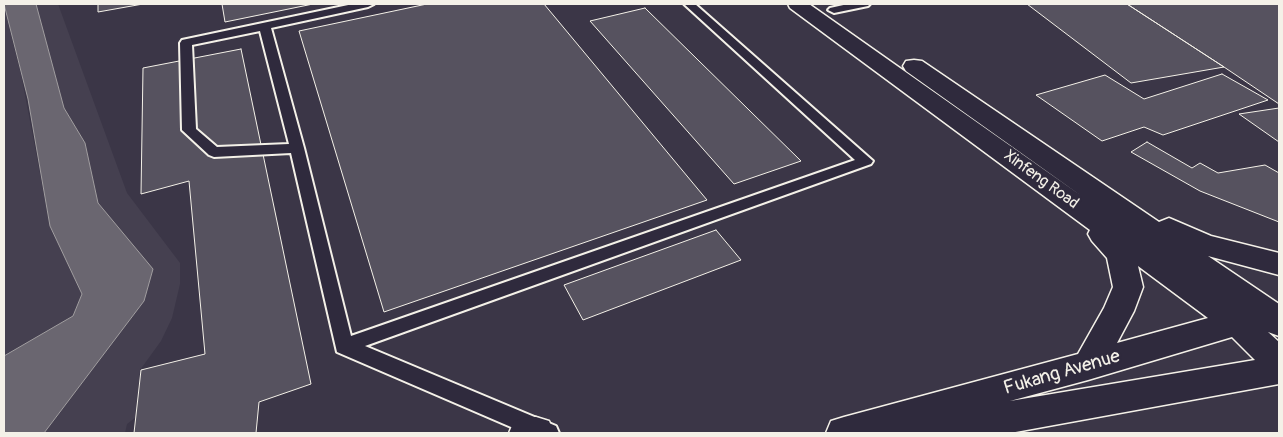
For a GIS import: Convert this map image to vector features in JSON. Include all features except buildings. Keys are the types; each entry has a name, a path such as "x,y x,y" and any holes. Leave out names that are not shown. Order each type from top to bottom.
{"main road":[{"name":"Xinfeng Road","path":"797,4 1090,202 1276,316"},
{"name":"Xinfeng Road","path":"830,7 1090,202 1238,324 1279,363"},
{"path":"1090,202 1203,244 1279,264"},
{"path":"1088,366 1118,311 1128,287 1121,256 1090,202"},
{"name":"Fukang Avenue","path":"844,433 1238,324 1276,316"},
{"name":"Fukang Avenue","path":"921,433 1279,370"},
{"path":"527,433 536,433"}],"lane":[{"path":"297,148 214,152 189,130 186,43 368,4"},
{"path":"344,346 866,161 689,4"},
{"path":"830,7 864,4"},
{"path":"265,26 297,148 344,346"},
{"path":"344,346 548,433"}],"shaded area":[{"path":"4,4 1279,4 1279,433 4,433"},
{"path":"4,4 36,4 64,108 85,143 98,203 153,269 144,301 44,433 4,433 4,356 73,316 82,294 50,226 28,99"},
{"path":"36,4 58,4 127,193 180,263 180,284 172,318 161,341 140,370 136,417 127,424 125,433 44,433 144,301 153,270 98,203 85,143 64,108"},
{"path":"4,7 21,74 50,226 82,294 73,316 4,356"}]}
